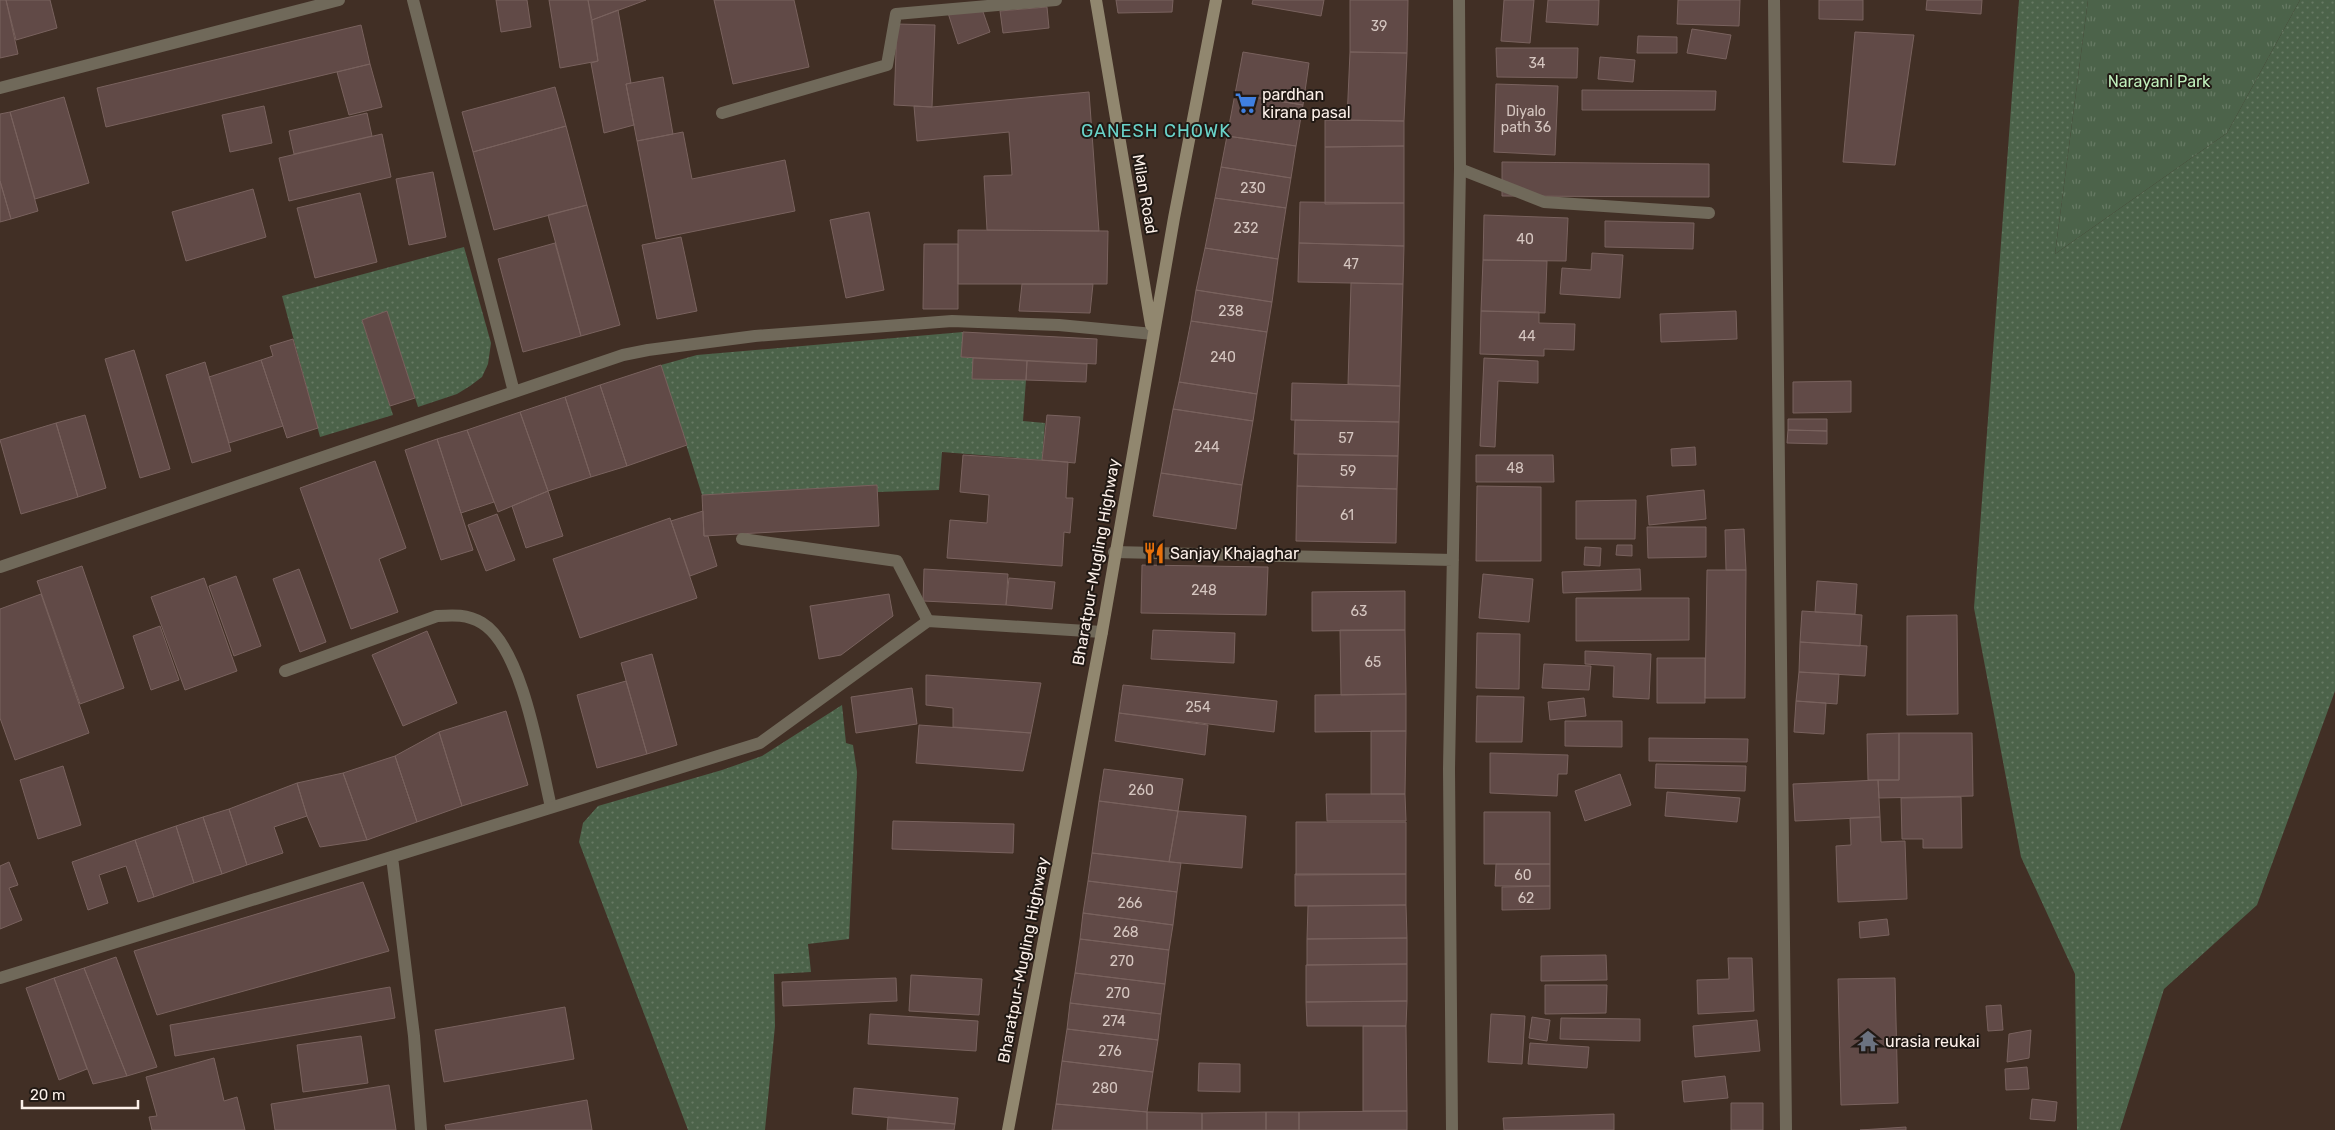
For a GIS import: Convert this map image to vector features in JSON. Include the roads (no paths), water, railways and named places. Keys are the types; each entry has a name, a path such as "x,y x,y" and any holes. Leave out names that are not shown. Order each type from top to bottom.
{"main road":[{"name":"Milan Road","path":"1096,0 1153,334"},
{"name":"Bharatpur-Mugling Highway","path":"1008,1130 1102,632 1114,552 1153,334 1216,0"}],"street":[{"path":"0,88 339,0"},
{"path":"413,0 514,392"},
{"path":"722,113 887,65 896,14 1056,0"},
{"path":"1452,1130 1449,769 1460,170 1459,0"},
{"path":"1774,0 1786,1130"},
{"path":"1460,170 1544,202 1709,213"},
{"path":"0,567 623,355 755,336 952,321 1059,325 1153,334"},
{"path":"742,539 897,561 928,621"},
{"path":"1114,552 1452,560"},
{"path":"285,671 437,616 460,614 482,623 503,646 520,679 551,808"},
{"path":"0,978 760,743 928,621 1102,632"},
{"path":"392,857 414,1036 421,1130"}],"place":[{"name":"pardhan kirana pasal","path":"1246,103"},
{"name":"Sanjay Khajaghar","path":"1154,553"},
{"name":"urasia reukai","path":"1868,1041"}],"district":[{"name":"GANESH CHOWK","path":"1156,131"}],"park label":[{"name":"Narayani Park","path":"2159,81"}]}
